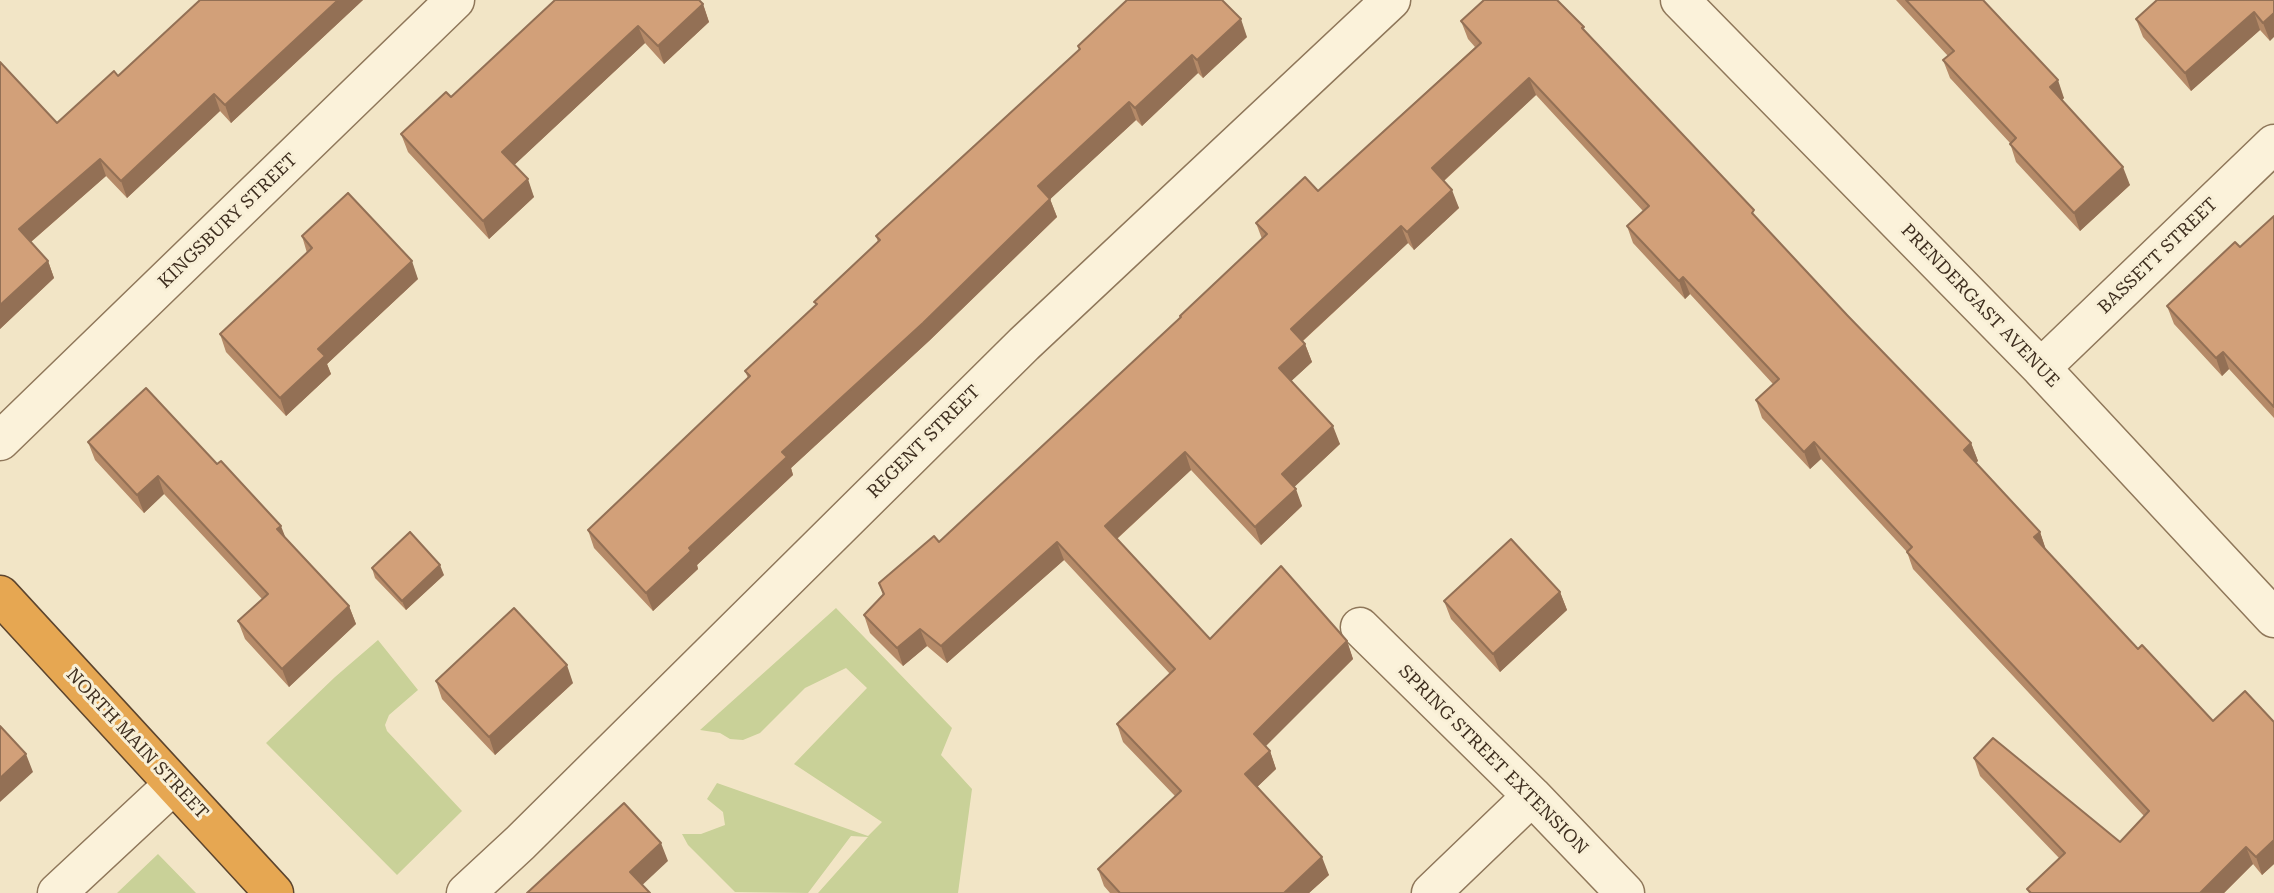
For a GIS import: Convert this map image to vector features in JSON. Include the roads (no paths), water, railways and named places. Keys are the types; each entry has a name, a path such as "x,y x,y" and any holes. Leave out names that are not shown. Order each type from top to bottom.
{"highway":[{"name":"NORTH MAIN STREET","path":"0,595 274,893"}],"street":[{"name":"KINGSBURY STREET","path":"0,441 455,0"},
{"name":"REGENT STREET","path":"466,893 520,843 1024,344 1391,0"},
{"name":"PRENDERGAST AVENUE","path":"1679,0 2041,368 2274,618"},
{"name":"BASSETT STREET","path":"2041,368 2274,144"},
{"name":"SPRING STREET EXTENSION","path":"1360,627 1532,796 1625,893"},
{"path":"57,893 173,785"},
{"path":"1431,893 1532,796"}]}
